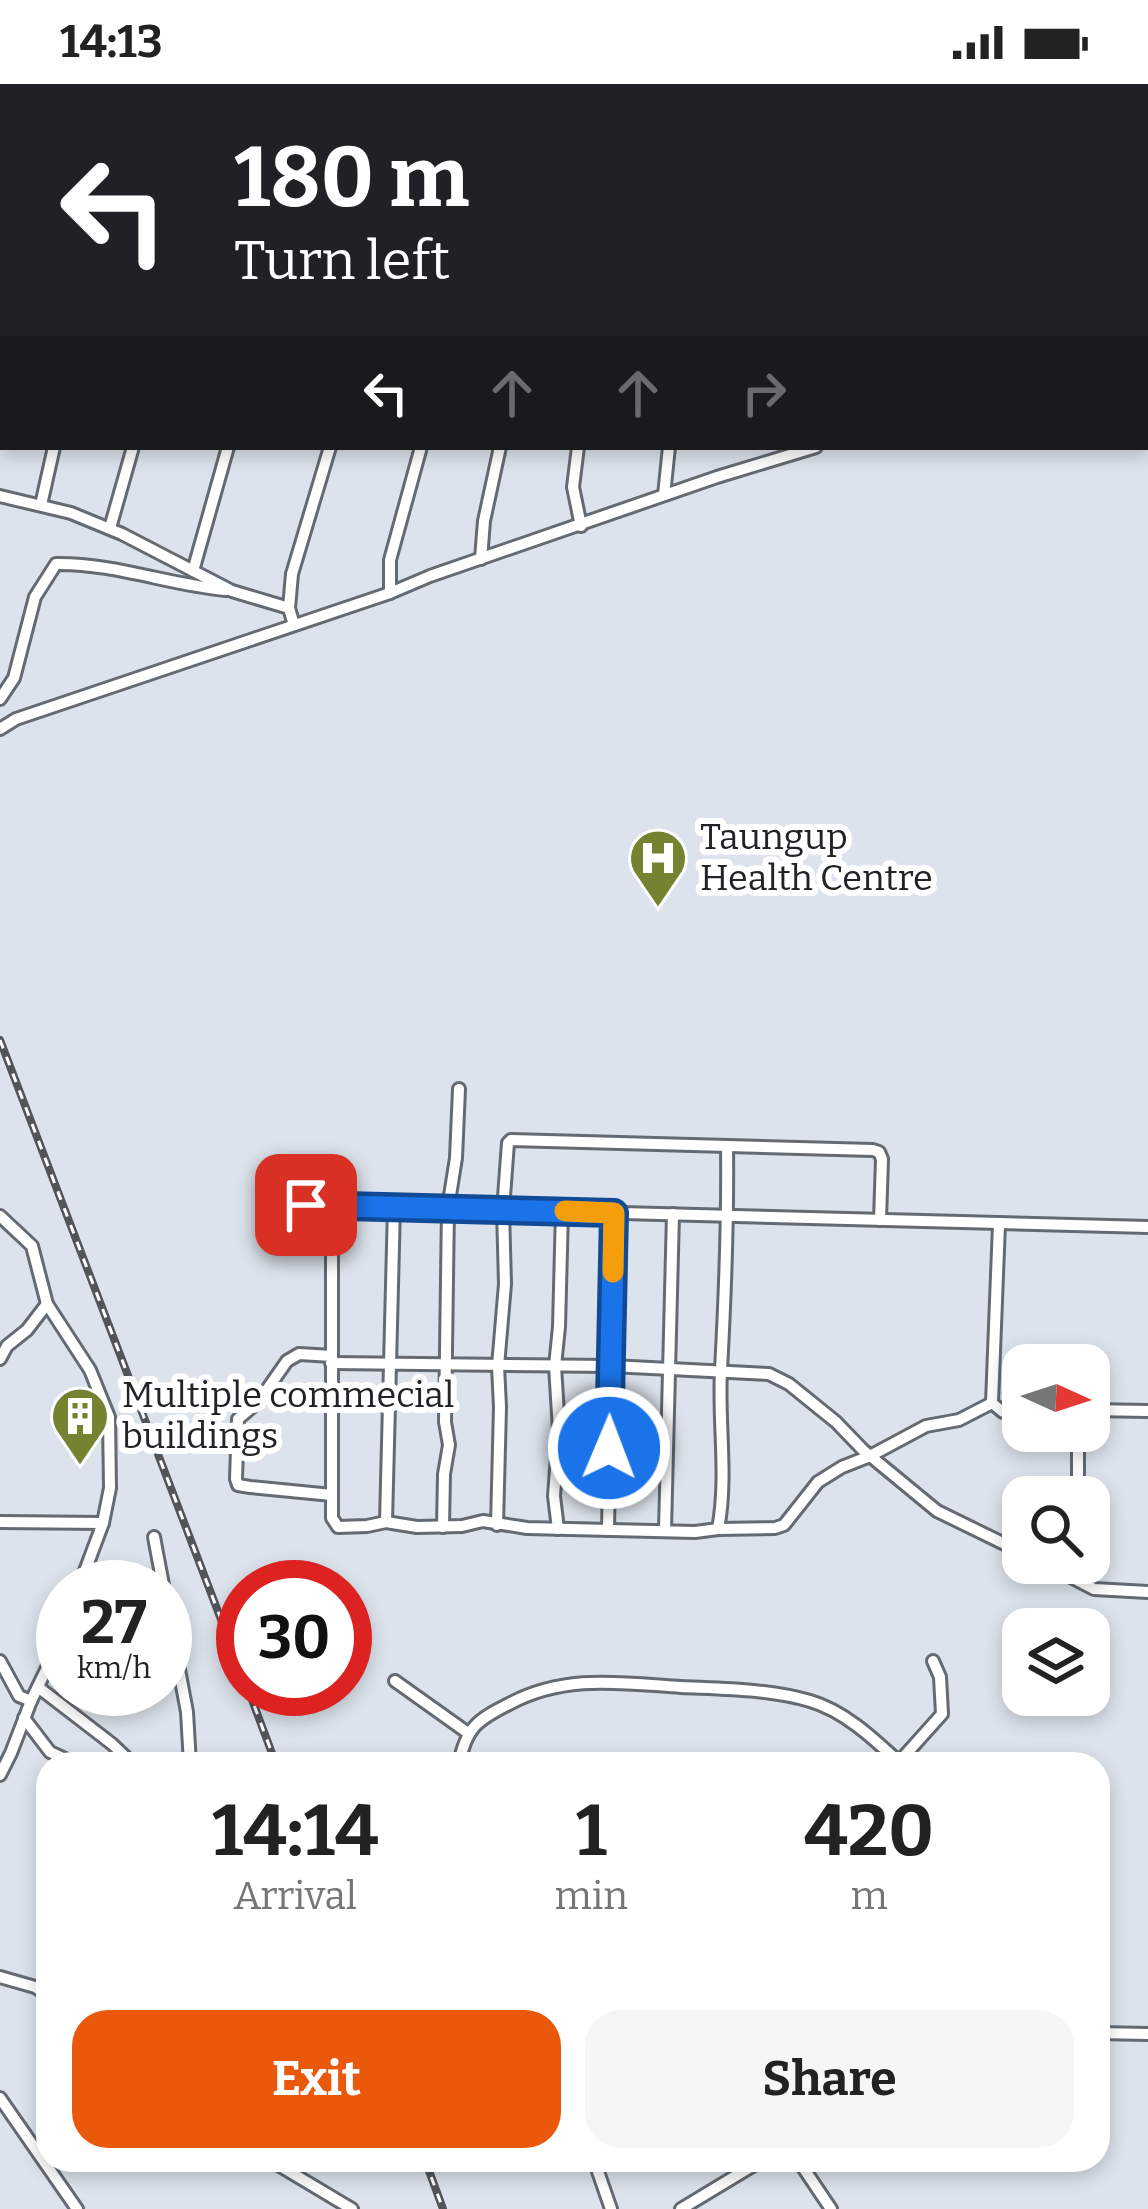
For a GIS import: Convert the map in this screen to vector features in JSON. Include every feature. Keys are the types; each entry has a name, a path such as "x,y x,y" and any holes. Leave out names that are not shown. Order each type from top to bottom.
{"street":[{"path":"41,506 53,450"},
{"path":"110,528 132,450"},
{"path":"193,571 227,450"},
{"path":"294,625 292,574 329,450"},
{"path":"390,593 390,560 420,450"},
{"path":"481,559 499,450"},
{"path":"578,450 573,487 580,526"},
{"path":"664,496 669,450"},
{"path":"761,464 763,450"},
{"path":"1,726 806,450"},
{"path":"0,496 110,528 232,591"},
{"path":"0,699 14,678 35,597 56,564 126,571 232,591 290,608"},
{"path":"443,1527 449,1445 445,1422 448,1208 456,1159 458,1089"},
{"path":"497,1525 503,1210 506,1148 512,1140 874,1150 882,1159 880,1220"},
{"path":"718,1529 723,1502 721,1371 728,1146"},
{"path":"279,1204 1148,1227"},
{"path":"332,1205 332,1518 338,1527 386,1522 443,1527 483,1521 557,1529 695,1532 776,1528 784,1525 818,1482 842,1467 926,1426 959,1420 992,1403"},
{"path":"386,1522 394,1207"},
{"path":"557,1529 555,1366 562,1211"},
{"path":"608,1530 614,1213"},
{"path":"665,1530 673,1214"},
{"path":"0,1216 32,1246 47,1304 90,1370 109,1417 110,1488 89,1560"},
{"path":"992,1403 999,1224"},
{"path":"0,1359 47,1304"},
{"path":"332,1495 250,1487 238,1485 236,1479 238,1419 260,1401 286,1361 299,1354 388,1364 721,1371 778,1377 937,1510 1002,1542"},
{"path":"992,1403 1002,1411"},
{"path":"1110,1410 1148,1411"},
{"path":"0,1522 103,1523"},
{"path":"154,1537 187,1712 189,1752"},
{"path":"1085,1584 1094,1589 1148,1592"},
{"path":"909,1752 942,1714 940,1678 933,1660"},
{"path":"0,1661 20,1696 31,1701"},
{"path":"394,1681 468,1733"},
{"path":"462,1752 468,1733 482,1718 525,1695 555,1684 608,1683 752,1691 812,1701 851,1721 887,1752"},
{"path":"0,1774 36,1692"},
{"path":"75,1716 120,1752"},
{"path":"24,1718 50,1752"},
{"path":"0,1977 36,1988"},
{"path":"1110,2033 1148,2034"},
{"path":"0,2098 36,2150"},
{"path":"51,2172 77,2209"},
{"path":"290,2172 352,2209"},
{"path":"598,2172 611,2209"},
{"path":"681,2209 739,2172"},
{"path":"806,2172 831,2209"}],"railway":[{"path":"0,1040 216,1606"},
{"path":"258,1716 272,1752"},
{"path":"429,2172 443,2209"}],"slow traffic":[{"path":"565,1211 614,1213 613,1272"}],"place":[{"name":"Taungup Health Centre","path":"658,909"},
{"name":"Multiple commecial buildings","path":"80,1467"}],"route":[{"path":"306,1205 614,1213 609,1448"}]}
